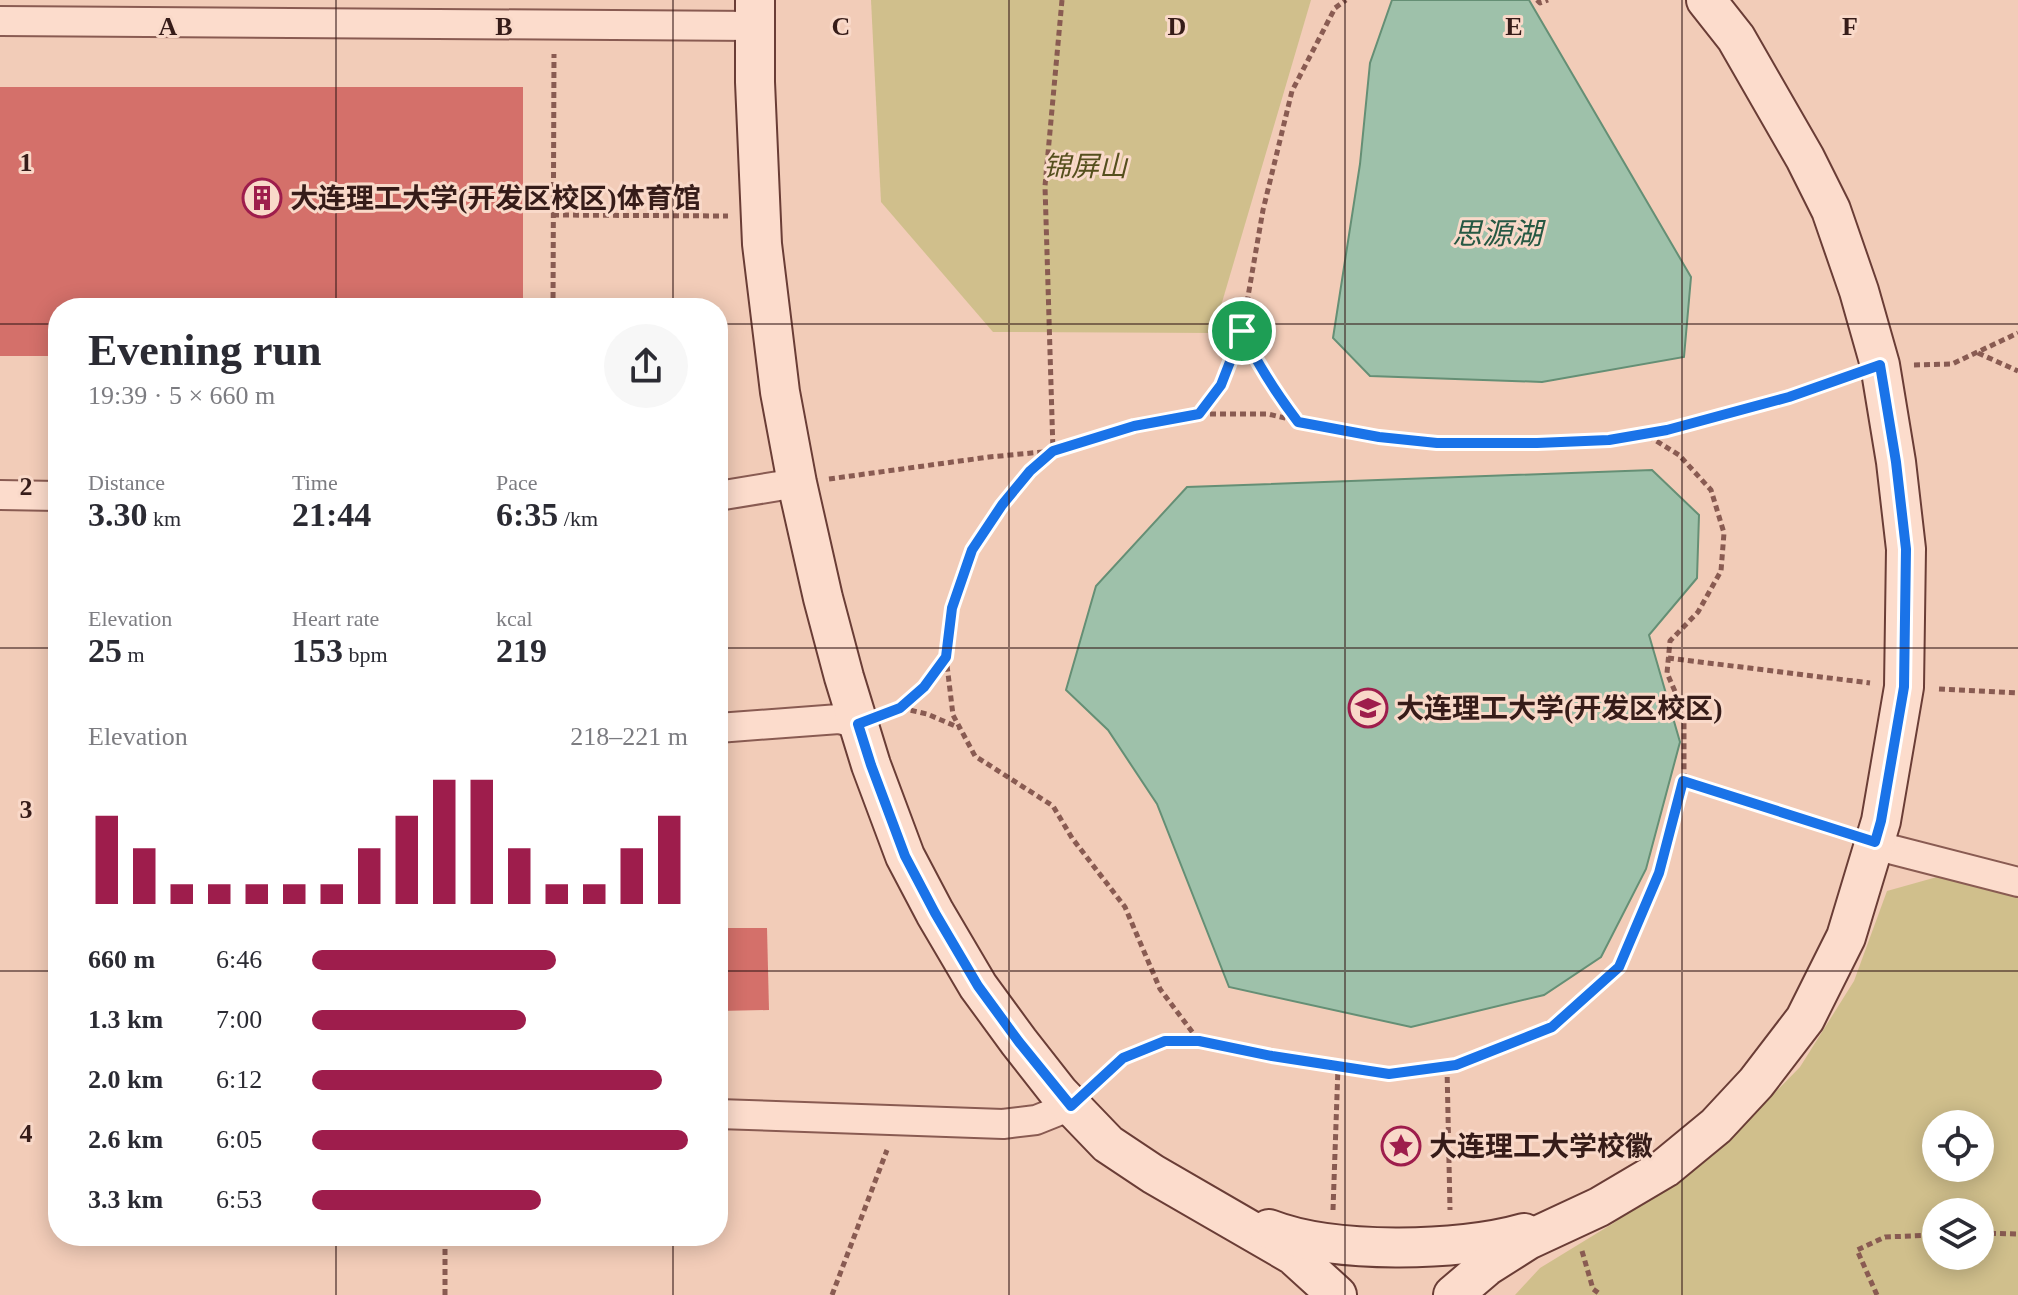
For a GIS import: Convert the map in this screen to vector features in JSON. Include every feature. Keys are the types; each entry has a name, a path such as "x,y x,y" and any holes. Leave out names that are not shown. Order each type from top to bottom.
{"street":[{"path":"1453,1295 1487,1266 1528,1240 1599,1207 1665,1168 1716,1126 1756,1083 1805,1019 1846,937 1881,821 1904,687 1906,549 1880,365 1831,210 1736,38 1706,0"},
{"path":"0,21 554,25 755,13 760,216 780,392 823,598 871,765 905,856 978,986 1071,1106 1108,1144 1153,1174 1293,1255 1337,1295"},
{"path":"728,494 797,483"},
{"path":"0,495 48,496"},
{"path":"728,727 839,719 858,724"},
{"path":"1874,843 2018,882"},
{"path":"728,1114 1003,1124 1036,1120 1071,1106"},
{"path":"1214,1208 1275,1232 1332,1245 1417,1247 1501,1240 1573,1220"}],"path":[{"path":"1053,451 1045,186 1062,0"},
{"path":"1199,414 1221,385 1242,331 1263,210 1292,91 1335,8 1346,0"},
{"path":"1537,0 1540,3 1548,0"},
{"path":"553,298 554,25"},
{"path":"553,215 760,216"},
{"path":"1242,331 1276,393 1298,422"},
{"path":"797,483 1053,451 1134,426 1199,414 1268,414 1379,437 1437,443 1609,440 1645,434 1789,397 1880,365 1952,364 2018,333"},
{"path":"1977,352 2018,371"},
{"path":"1071,1106 1123,1058 1165,1041 1199,1041 1389,1074 1456,1065 1552,1027 1619,967 1659,873 1683,781 1684,712 1667,673 1670,641 1698,612 1721,571 1724,533 1711,490 1679,455 1645,434"},
{"path":"1053,451 1030,471 1002,505 972,550 952,608 946,657 953,715 975,756 1053,806 1072,838 1125,907 1160,989 1199,1041"},
{"path":"858,724 900,708 924,687 946,657"},
{"path":"1668,658 1904,687 2018,693"},
{"path":"900,708 927,714 960,729"},
{"path":"1683,781 1874,843"},
{"path":"1332,1245 1338,1067"},
{"path":"1447,1067 1451,1244"},
{"path":"832,1295 899,1120"},
{"path":"1573,1220 1593,1289 1601,1295"},
{"path":"1994,1233 2018,1234"},
{"path":"1877,1295 1857,1250 1885,1237 1922,1236"},
{"path":"445,1246 445,1295"}],"green space":[{"name":"锦屏山","path":"871,0 1311,0 1213,333 993,332 881,202"},
{"path":"1944,875 2018,894 2018,1295 1515,1295 1540,1268 1674,1181 1746,1122 1800,1067 1854,981 1887,891"}],"water":[{"name":"思源湖","path":"1392,0 1529,0 1691,277 1684,357 1542,382 1370,376 1333,338 1360,164 1370,63"},
{"path":"1652,470 1699,515 1697,578 1649,635 1680,742 1646,869 1601,957 1544,995 1411,1027 1229,987 1157,804 1108,730 1066,690 1096,586 1187,487"}],"building":[{"name":"大连理工大学(开发区校区)体育馆","path":"0,87 523,87 523,298 48,298 48,356 0,356"},
{"path":"728,928 767,928 769,1010 728,1011"}],"place":[{"name":"大连理工大学(开发区校区)体育馆","path":"262,198"},
{"name":"大连理工大学(开发区校区)","path":"1368,708"},
{"name":"大连理工大学校徽","path":"1401,1146"}],"route":[{"path":"1242,331 1276,393 1298,422 1379,437 1437,443 1609,440 1645,434 1789,397 1880,365 1906,549 1904,687 1875,842 1683,781 1659,873 1619,967 1552,1027 1456,1065 1389,1074 1199,1041 1165,1041 1123,1058 1071,1106 978,986 935,913 905,856 858,724 900,708 924,687 946,657 952,608 972,550 1002,505 1030,471 1053,451 1134,426 1199,414 1221,385 1242,331"}]}
